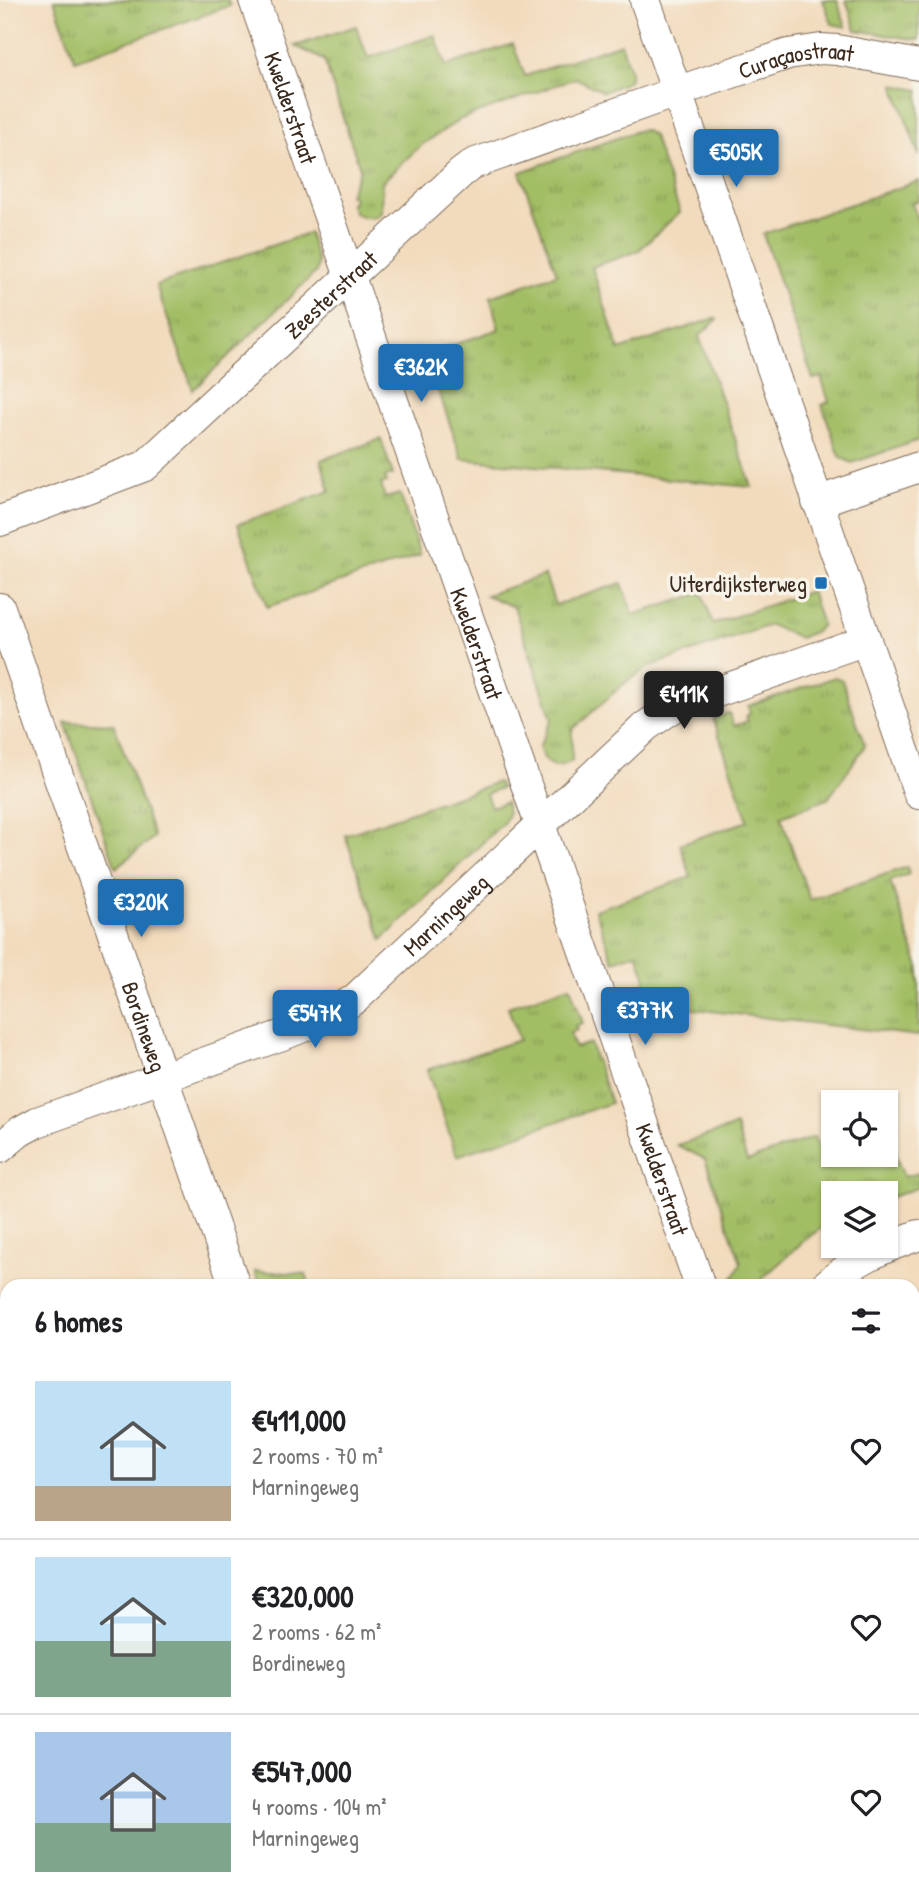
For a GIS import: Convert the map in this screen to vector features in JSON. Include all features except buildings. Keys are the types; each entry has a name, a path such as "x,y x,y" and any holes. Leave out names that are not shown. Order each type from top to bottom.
{"street":[{"name":"Kwelderstraat","path":"254,0 698,1279"},
{"path":"645,0 919,794"},
{"name":"Curaçaostraat","path":"676,92 789,54 821,49 919,65"},
{"name":"Zeesterstraat","path":"0,520 145,467 473,164 676,92"},
{"path":"817,502 919,467"},
{"name":"Bordineweg","path":"0,608 233,1279"},
{"name":"Marningeweg","path":"0,1148 19,1132 37,1122 323,1019 355,999 646,726 674,707 866,640"},
{"path":"833,1279 863,1257 919,1235"}],"green space":[{"path":"54,0 228,0 230,6 75,60"},
{"path":"823,0 837,0 846,27 832,24"},
{"path":"846,0 919,0 919,40 856,30"},
{"path":"356,26 368,58 435,35 446,66 513,44 525,76 621,43 630,79 603,92 576,78 461,119 420,146 382,182 381,213 365,217 355,213 350,203 354,201 352,194 349,195 360,169 324,60 295,46"},
{"path":"894,85 919,90 919,156"},
{"path":"644,130 653,136 680,212 638,251 592,267 619,350 716,318 717,320 699,336 752,487 462,459 434,378 404,362 499,329 490,297 557,274 520,172"},
{"path":"919,181 919,200 912,203 919,224 919,440 852,463 839,454 822,405 829,402 821,377 813,379 763,234"},
{"path":"309,233 318,263 316,272 193,390 156,285"},
{"path":"381,439 393,475 385,477 387,482 381,484 385,498 400,494 420,555 267,607 238,524 330,491 321,460"},
{"path":"545,575 555,605 622,583 633,615 702,593 713,624 811,591 822,625 816,631 800,638 770,625 651,666 626,682 572,730 572,761 555,766 547,762 539,747 552,719 514,607 486,595"},
{"path":"835,677 842,680 865,746 828,799 781,816 810,900 907,867 909,874 890,881 919,967 919,1036 627,1001 623,990 647,982 637,953 613,961 595,910 691,877 680,844 748,821 713,718 729,713 734,726 748,721 748,706"},
{"path":"65,722 114,724 154,837 116,868"},
{"path":"498,782 501,788 486,794 491,807 506,802 508,814 504,822 382,940 345,835"},
{"path":"570,986 583,1023 575,1026 577,1030 570,1033 575,1048 590,1043 611,1103 457,1156 427,1070 519,1040 508,1007"},
{"path":"736,1126 747,1161 814,1137 821,1156 821,1167 898,1167 898,1162 904,1177 919,1173 919,1187 898,1195 898,1181 821,1181 821,1228 763,1279 733,1279 741,1263 705,1159 677,1145"},
{"path":"255,1271 306,1274 308,1279 258,1279"}],"place":[{"name":"Uiterdijksterweg","path":"821,583"}]}
